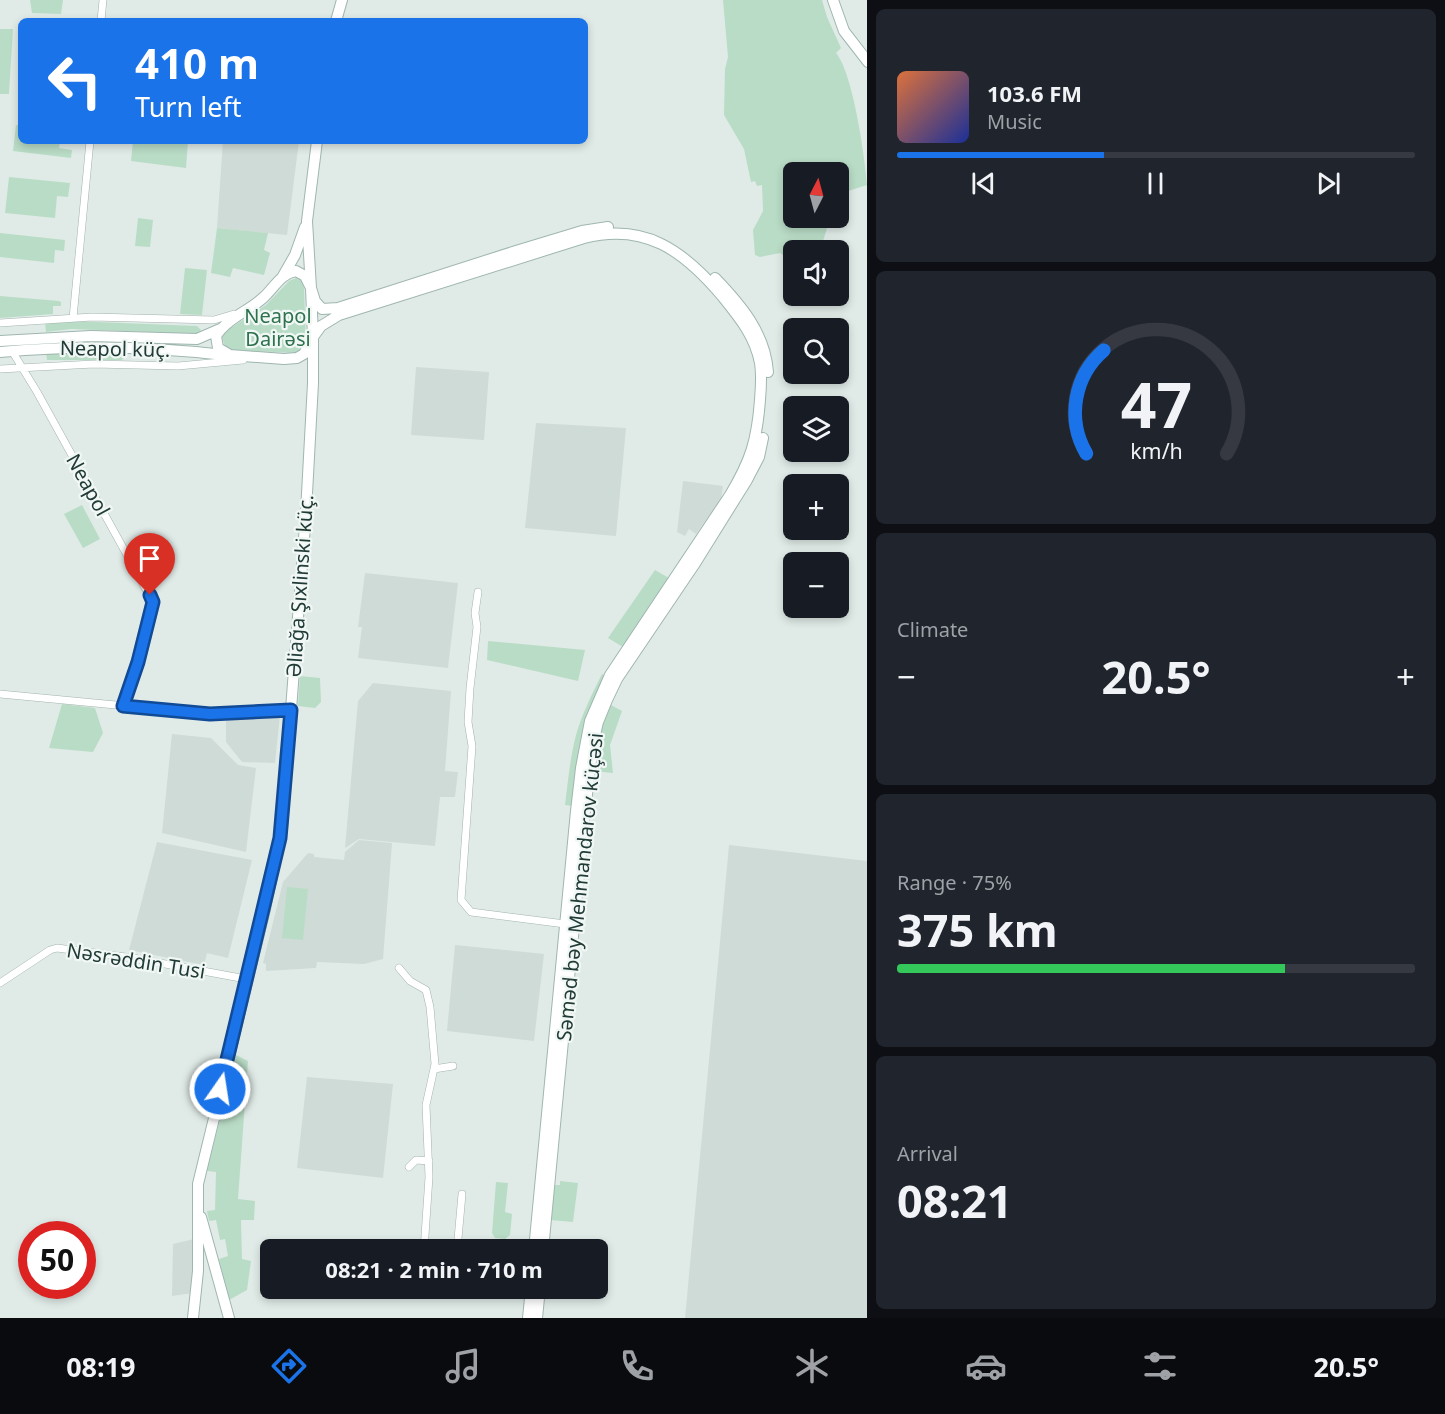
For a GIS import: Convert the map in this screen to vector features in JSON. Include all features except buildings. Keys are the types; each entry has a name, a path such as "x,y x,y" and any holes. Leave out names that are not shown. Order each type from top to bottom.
{"main road":[{"path":"337,18 342,0"},
{"path":"833,0 844,31 867,62"},
{"path":"307,221 317,144"},
{"name":"Neapol küç.","path":"0,341 91,336 197,339 222,327 253,306 282,277 297,249 307,221"},
{"name":"Əliağa Şıxlinski küç.","path":"194,1318 198,1271 198,1185 246,979 265,909 282,828 306,521 314,383 307,221"},
{"name":"Səməd bəy Mehmandarov küçəsi","path":"311,288 317,306 328,310 582,231 613,227 642,230 675,243 698,260 727,296 747,327 760,362 761,385 755,443 747,466 610,675 590,721 581,768 535,1239"},
{"name":"Səməd bəy Mehmandarov küçəsi","path":"284,359 301,356 321,326 339,315 602,234 633,235 667,246 688,260 753,323 766,354 769,380 762,445 753,469 735,501 617,679 598,722 585,811 544,1239"},
{"path":"282,277 291,272 302,273 311,288"},
{"path":"222,327 216,336 216,345 222,352 230,355"},
{"name":"Neapol küç.","path":"0,352 72,347 131,347 284,359 308,366 314,383"},
{"path":"198,1207 229,1318"},
{"path":"198,1271 212,1272 220,1281"},
{"path":"528,1318 530,1299"},
{"path":"537,1318 539,1299"}],"street":[{"path":"101,18 103,0"},
{"path":"73,318 90,144"},
{"path":"0,323 73,318 214,320 253,306"},
{"name":"Neapol","path":"12,351 38,392 153,602 138,662 123,706"},
{"path":"0,369 94,364 178,366 213,364 260,357"},
{"path":"478,592 468,722 472,746 461,900 471,912 565,924"},
{"path":"0,694 210,714 291,710"},
{"name":"Nəsrəddin Tusi","path":"0,983 50,950 57,948 133,958 246,979"},
{"path":"399,968 410,981 426,990 429,995 434,1069 426,1105 429,1161 425,1239"},
{"path":"434,1069 453,1066"},
{"path":"410,1167 413,1161 429,1161"},
{"path":"458,1239 462,1194"}],"shaded area":[{"path":"223,144 299,144 287,235 217,228"},
{"path":"416,367 489,372 484,440 411,435"},
{"path":"536,423 626,428 616,536 525,528"},
{"path":"683,481 723,486 721,499 696,534 689,529 685,536 677,532"},
{"path":"365,573 458,583 448,668 358,658 362,627 358,627"},
{"path":"373,683 451,691 445,771 458,772 455,797 440,797 435,846 359,839 345,848 358,701"},
{"path":"280,715 275,763 242,762 226,742 226,720"},
{"path":"172,734 211,738 238,765 256,768 246,852 162,833"},
{"path":"359,840 392,843 383,959 364,964 317,962 316,968 266,971 266,964 263,963 283,882 308,853 314,854 314,857 344,860 345,852"},
{"path":"157,842 252,860 228,958 207,953 204,965 129,950"},
{"path":"729,845 867,861 867,1318 685,1318"},
{"path":"455,945 544,954 534,1041 447,1031"},
{"path":"307,1077 393,1084 383,1178 297,1168"},
{"path":"194,1239 193,1293 172,1296 173,1244"}],"green space":[{"path":"30,0 63,0 61,14 32,13"},
{"path":"723,0 822,0 841,48 836,53 848,78 853,96 867,185 849,191 849,162 783,162 783,228 827,228 823,240 783,240 783,255 780,253 760,257 755,255 753,230 763,211 762,185 757,186 755,181 751,182 744,149 724,115 725,69 728,57"},
{"path":"0,29 13,29 9,94 0,94"},
{"path":"16,125 18,125 18,144 60,144 59,148 72,150 71,158 13,151"},
{"path":"133,144 188,144 186,168 131,161"},
{"path":"9,177 70,183 68,197 57,196 55,218 5,213"},
{"path":"138,218 153,220 150,247 135,246"},
{"path":"217,228 268,233 264,250 270,253 264,275 233,268 230,277 211,273"},
{"path":"0,233 65,240 64,251 55,250 54,263 0,257"},
{"path":"185,268 207,270 202,315 180,314"},
{"name":"Neapol Dairəsi","path":"296,278 302,281 304,288 306,342 304,349 295,353 231,350 225,346 222,337 226,331 266,305 289,281"},
{"path":"0,296 59,301 61,306 53,306 53,314 0,318"},
{"path":"72,321 197,326 201,330 198,334 71,329 46,332 45,323"},
{"path":"76,351 123,353 125,356 122,360 47,360 46,353"},
{"path":"82,505 100,539 83,548 64,514"},
{"path":"655,570 669,578 623,647 608,638"},
{"path":"488,641 585,650 578,681 487,660"},
{"path":"602,674 605,676 584,727 579,748 573,806 565,805 576,735"},
{"path":"300,676 320,678 321,702 315,708 298,706"},
{"path":"62,704 95,708 103,733 93,752 49,748"},
{"path":"611,705 622,711 610,745 613,773 594,771 601,729"},
{"path":"287,887 308,889 303,940 282,938"},
{"path":"236,1055 248,1061 238,1199 255,1201 254,1220 241,1220 242,1259 251,1261 247,1290 229,1300 219,1259 228,1256 225,1239 220,1240 216,1220 209,1221 207,1211 215,1210 216,1172 207,1171"},
{"path":"560,1181 578,1183 573,1222 550,1220 554,1185 560,1185"},
{"path":"496,1182 508,1183 505,1212 512,1214 510,1235 505,1239 495,1238 492,1233"}],"route":[{"path":"150,595 153,602 138,662 123,706 210,714 291,710 282,828 276,861 220,1089"}]}
